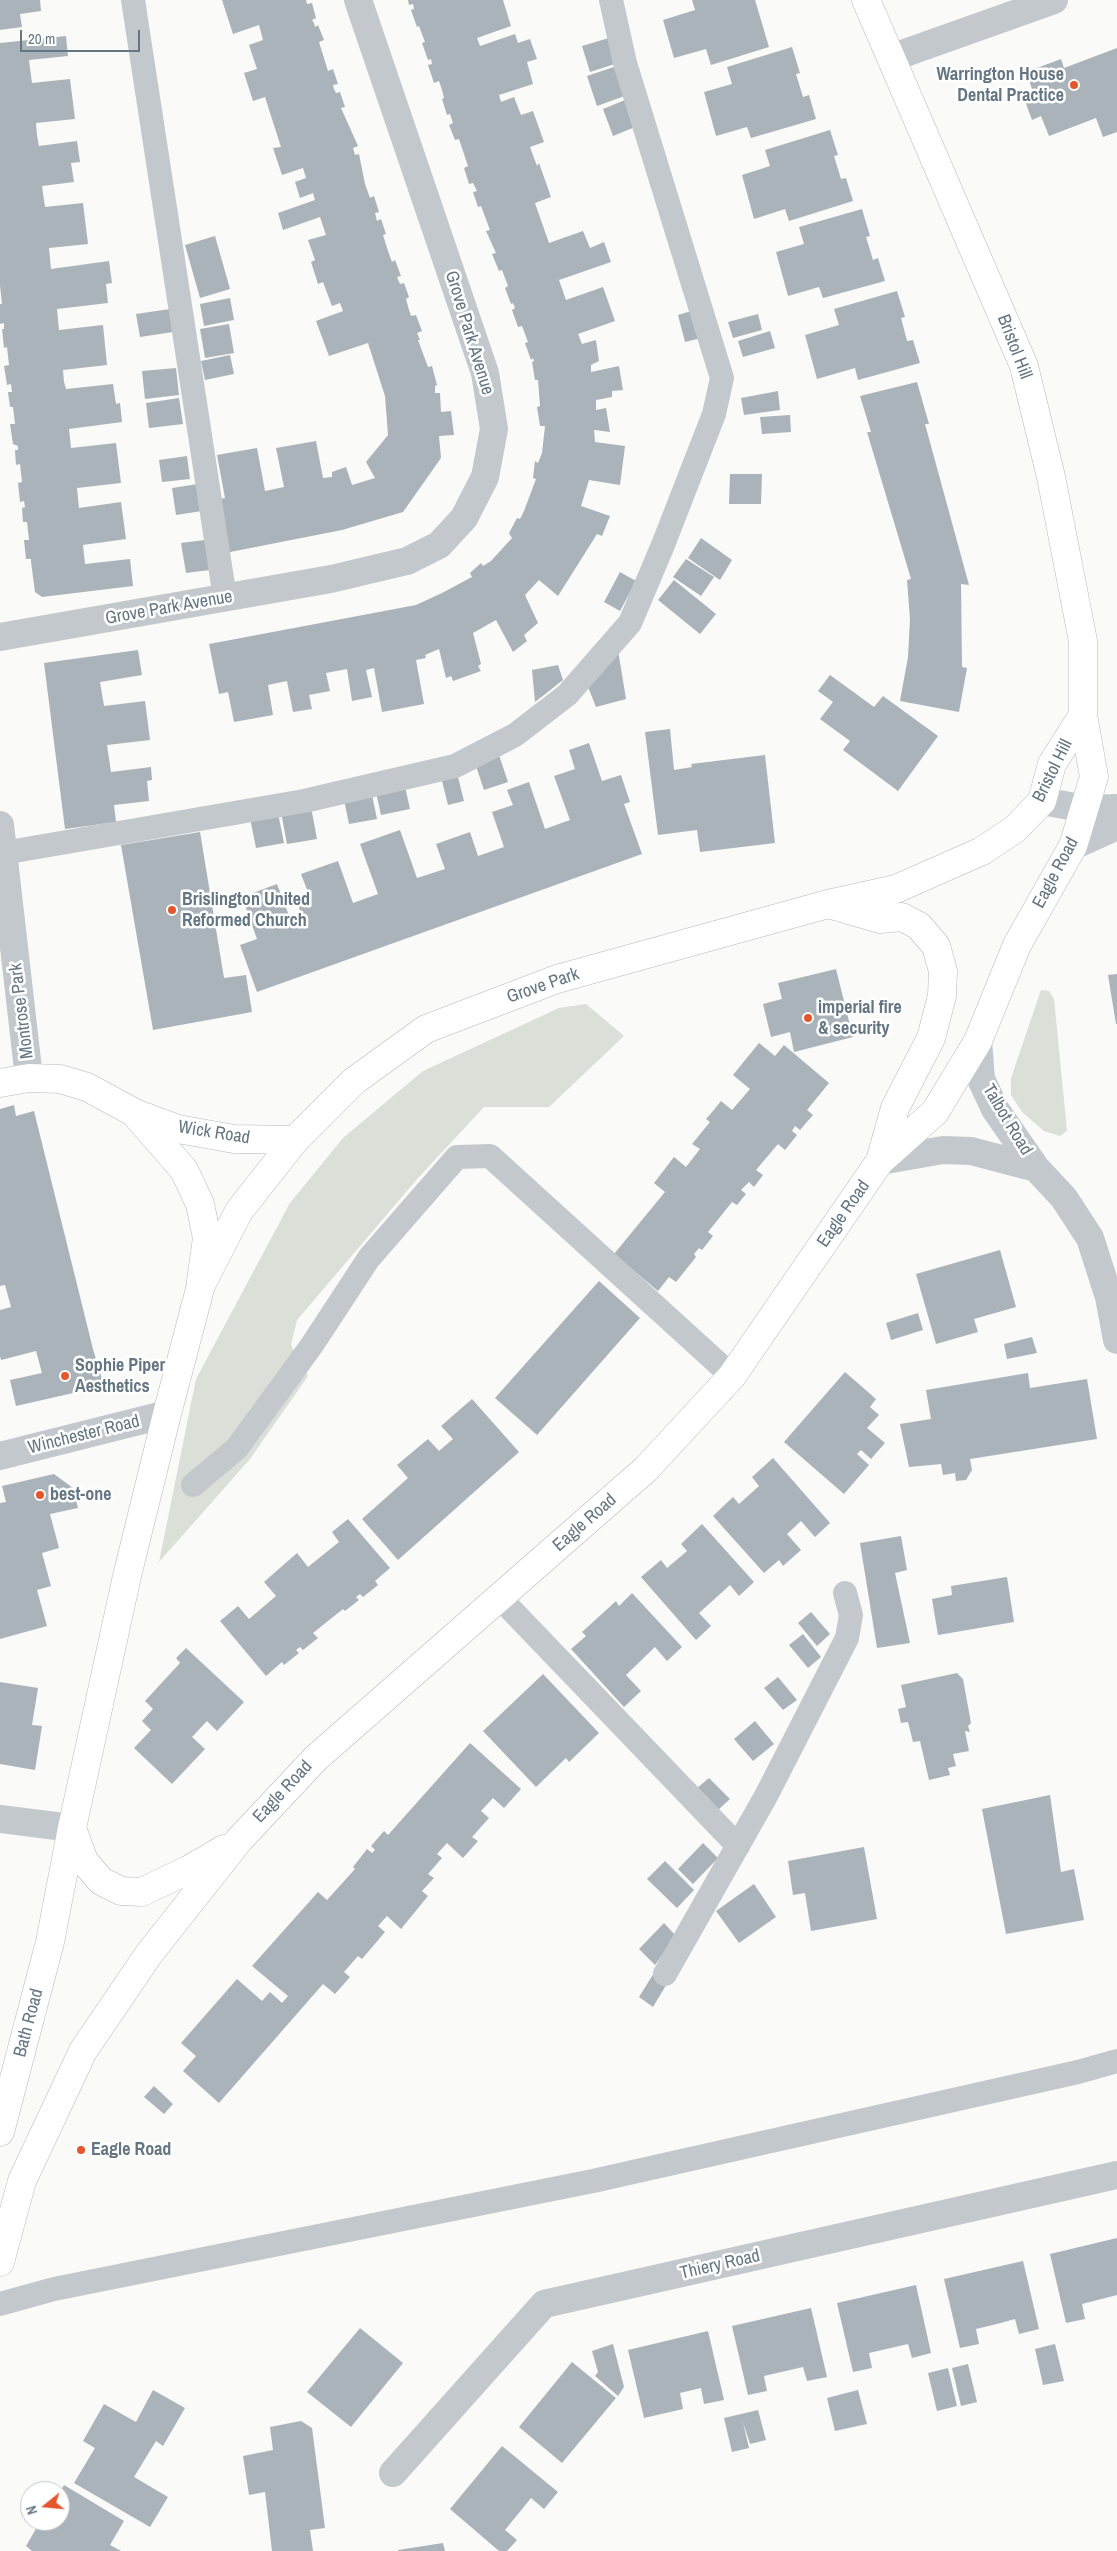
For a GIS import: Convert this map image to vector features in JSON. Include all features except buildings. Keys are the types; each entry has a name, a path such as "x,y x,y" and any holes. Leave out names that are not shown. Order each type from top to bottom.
{"main road":[{"name":"Bristol Hill","path":"866,0 1024,366 1052,477 1084,642 1083,715 1094,777 1086,809"},
{"name":"Bristol Hill","path":"828,904 896,889 969,858 1015,828 1042,800 1052,764 1083,715"},
{"name":"Eagle Road","path":"0,2262 22,2181 83,2051 149,1954 239,1840 328,1746 646,1469 732,1376 880,1160 935,1112 978,1041 1017,945 1073,846 1086,809"},
{"name":"Eagle Road","path":"828,904 880,919 902,917 919,926 936,946 944,971 942,996 931,1038 895,1108 880,1160"},
{"name":"Grove Park","path":"201,1285 239,1211 295,1140 354,1081 426,1029 557,979 828,904"},
{"name":"Wick Road","path":"0,1082 29,1078 60,1079 87,1087 135,1114 178,1129 228,1138 295,1140"},
{"name":"Wick Road","path":"135,1114 184,1170 200,1204 207,1238 201,1285"},
{"name":"Bath Road","path":"0,2132 50,1942 72,1828 127,1576 201,1285"},
{"name":"Eagle Road","path":"72,1828 84,1861 101,1881 121,1891 142,1892 188,1870 239,1840"}],"street":[{"name":"Grove Park Avenue","path":"0,637 331,579 407,561 439,545 464,518 485,477 494,429 485,373 358,0"},
{"path":"891,58 1054,0"},
{"path":"1042,800 1086,809 1117,808"},
{"path":"1073,846 1117,826"},
{"name":"Montrose Park","path":"2,844 29,1078"},
{"name":"Talbot Road","path":"978,1041 982,1079 996,1109 1036,1168 1064,1198 1090,1238 1113,1296 1117,1340"},
{"name":"Talbot Road","path":"880,1160 943,1150 971,1151 1036,1168"},
{"name":"Winchester Road","path":"0,1456 167,1414"},
{"path":"0,1819 72,1828"},
{"name":"Thiery Road","path":"394,2474 544,2304 1117,2175"}],"lane":[{"path":"133,0 226,598"},
{"path":"2,844 304,801 455,766 515,735 567,694 630,623 663,545 714,414 722,378 625,63 611,0"},
{"path":"193,1485 237,1448 312,1345 369,1258 458,1157 490,1156 732,1376"},
{"path":"665,1974 738,1846 847,1638 851,1615 845,1593"},
{"path":"499,1597 738,1846"},
{"path":"0,2304 54,2290 593,2181 1078,2072 1117,2061"}],"shaded area":[{"path":"1041,990 1049,991 1054,999 1067,1131 1060,1136 1044,1131 1022,1112 1011,1095 1011,1078"},
{"path":"586,1004 624,1036 549,1107 484,1107 418,1178 297,1320 291,1345 308,1376 250,1459 159,1562 196,1379 290,1203 343,1138 423,1071 559,1008"}],"place":[{"name":"Warrington House Dental Practice","path":"1074,85"},
{"name":"Brislington United Reformed Church","path":"172,910"},
{"name":"imperial fire & security","path":"808,1018"},
{"name":"Sophie Piper Aesthetics","path":"65,1376"},
{"name":"best-one","path":"40,1495"},
{"name":"Eagle Road","path":"81,2150"}]}
